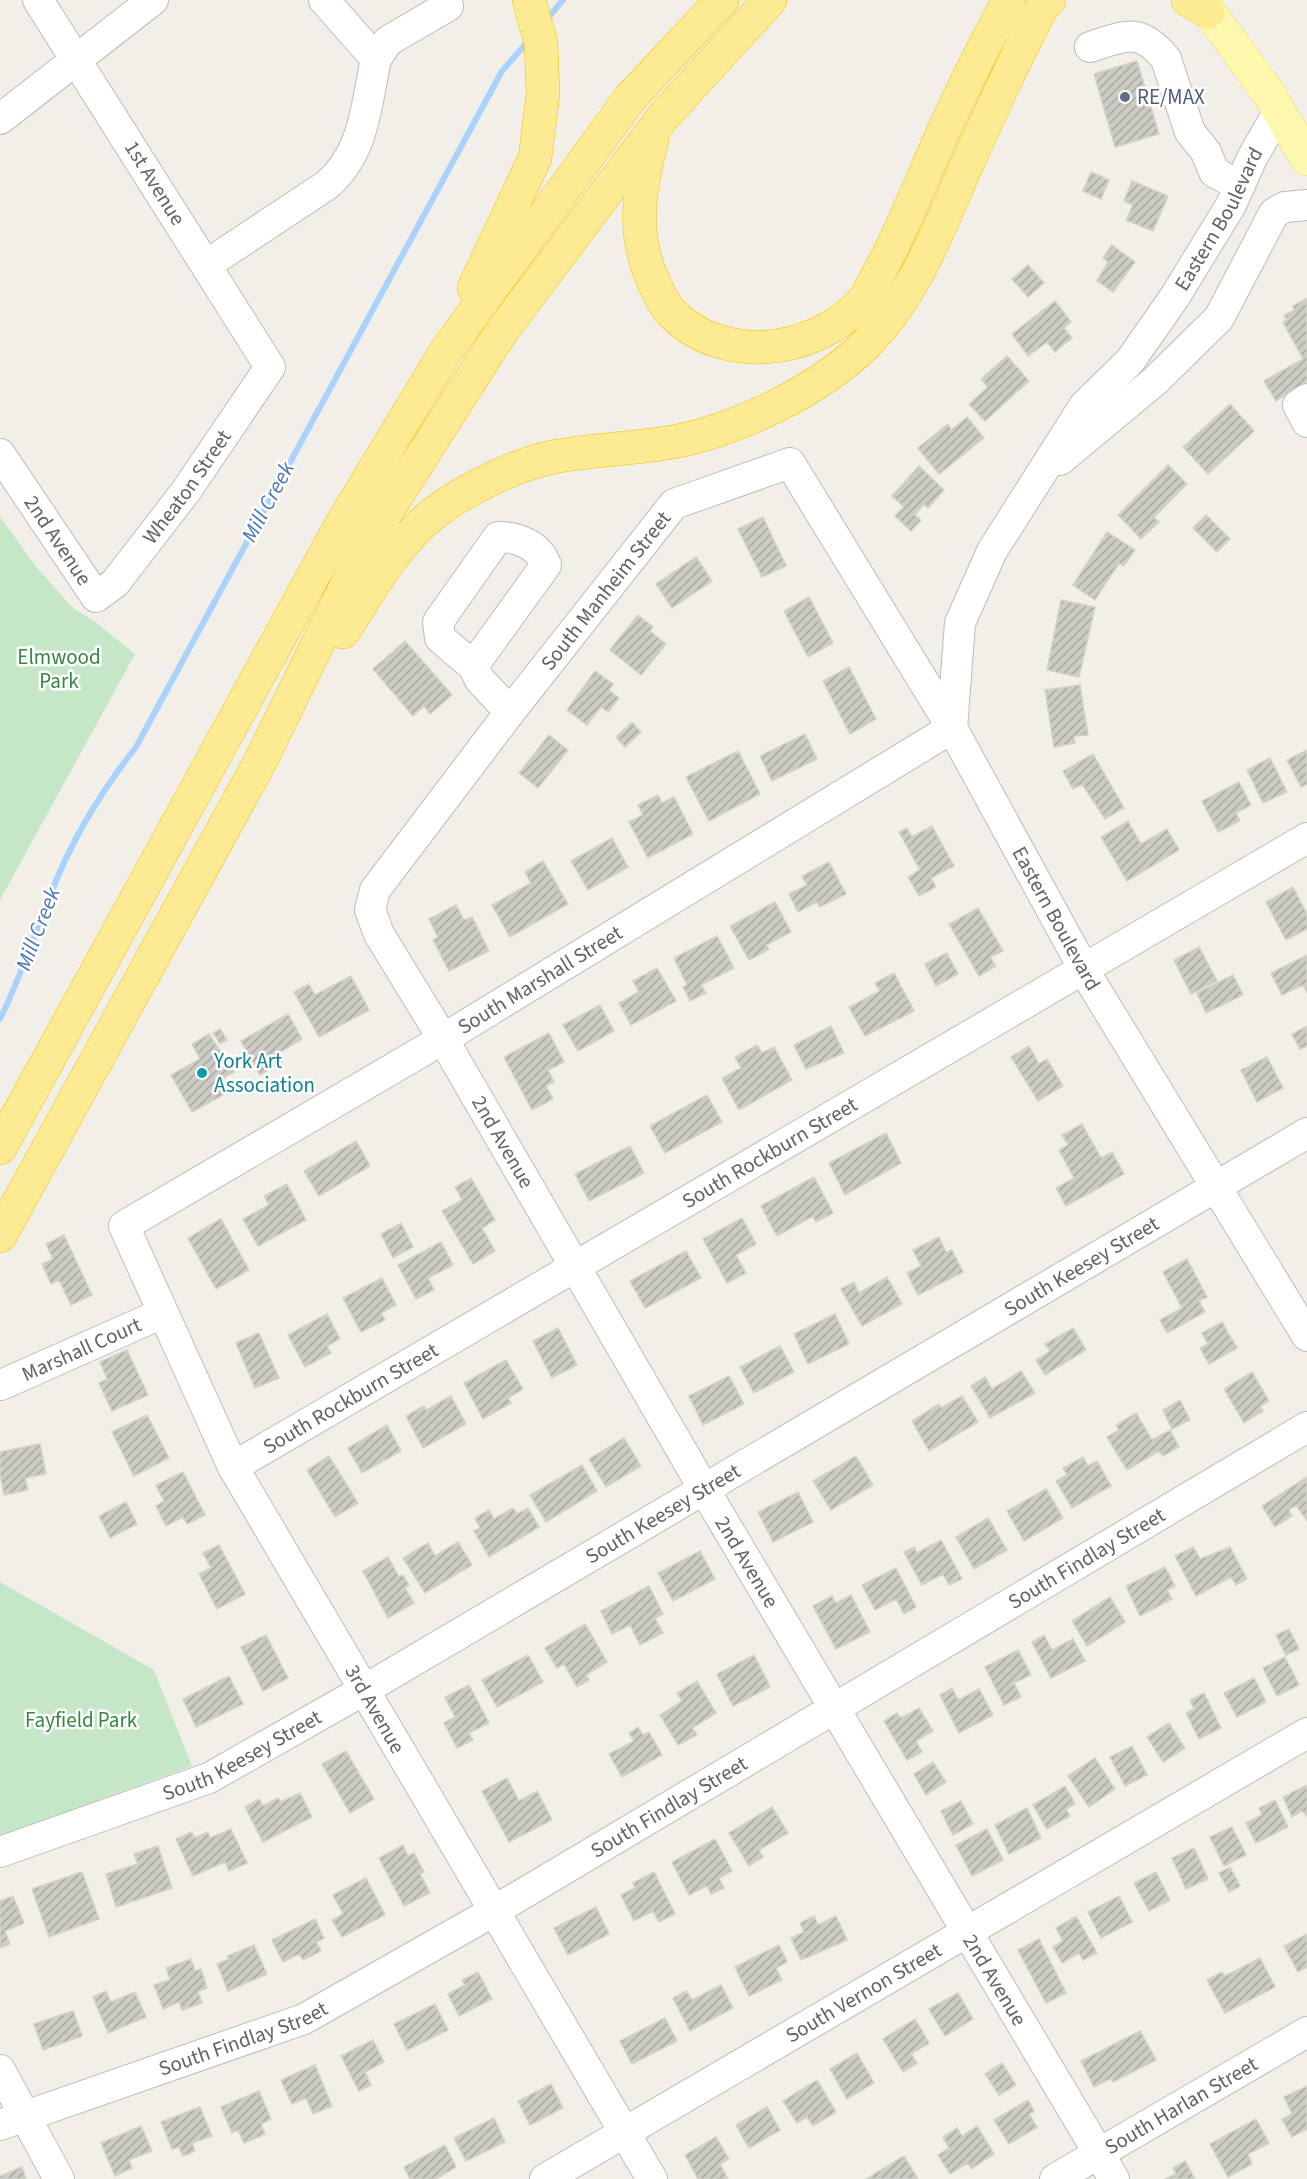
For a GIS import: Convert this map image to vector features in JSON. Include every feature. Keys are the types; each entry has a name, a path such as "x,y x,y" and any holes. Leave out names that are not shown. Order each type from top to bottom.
{"highway":[{"path":"0,1148 340,527 446,351 631,97 722,0"},
{"path":"0,1236 260,762 369,539 502,331 657,126 770,0"},
{"path":"657,126 643,175 638,212 643,258 662,302 684,326 722,342 749,349 786,344 822,334 863,301 888,257 934,152 1009,0"},
{"path":"420,394 535,158 543,94 542,43 529,1"},
{"path":"260,762 398,548 428,518 500,475 551,457 679,441 734,425 790,397 834,371 865,345 891,315 929,250 1010,68 1050,2"}],"main road":[{"path":"1206,3 1274,102 1307,159"}],"street":[{"name":"1st Avenue","path":"38,0 270,367"},
{"path":"0,119 76,57 153,0"},
{"path":"324,0 376,59"},
{"path":"206,265 327,185 340,173 358,145 376,59 388,41 448,6"},
{"path":"1090,47 1130,34 1147,40 1158,49 1166,58 1190,132 1206,152 1229,158 1244,176"},
{"name":"Eastern Boulevard","path":"1274,102 1244,176 1156,324 1130,361 1084,406 992,550 960,623 952,728 1084,970 1307,1336"},
{"name":"Eastern Boulevard","path":"1039,477 1155,381 1219,318 1274,213 1285,207 1307,206"},
{"path":"1156,324 1187,350"},
{"name":"Wheaton Street","path":"96,597 115,583 179,500 270,367"},
{"path":"1307,399 1298,405 1307,422"},
{"name":"2nd Avenue","path":"0,454 96,597"},
{"name":"South Manheim Street","path":"370,910 375,890 510,712 674,504 790,463 952,728"},
{"path":"474,666 480,680 510,712"},
{"name":"South Marshall Street","path":"124,1226 443,1039 952,728"},
{"name":"South Rockburn Street","path":"233,1467 1307,838"},
{"name":"2nd Avenue","path":"370,910 379,934 443,1039 704,1489 1114,2179"},
{"name":"South Keesey Street","path":"0,1852 208,1778 364,1690 1307,1133"},
{"name":"3rd Avenue","path":"124,1226 233,1467 652,2179"},
{"name":"Marshall Court","path":"1,1384 163,1313"},
{"name":"South Findlay Street","path":"12,2121 304,2019 494,1911 835,1710 1307,1427"},
{"name":"South Vernon Street","path":"545,2179 1307,1733"},
{"name":"South Harlan Street","path":"1055,2179 1307,2032"},
{"path":"0,2070 12,2121 59,2179"}],"green space":[{"name":"Elmwood Park","path":"0,517 38,569 73,608 94,621 135,654 0,900"},
{"name":"Fayfield Park","path":"0,1582 154,1670 192,1766 0,1836"}],"building":[{"name":"RE/MAX","path":"1137,61 1159,134 1115,147 1094,74"},
{"path":"1091,172 1109,180 1101,199 1083,191"},
{"path":"1132,181 1168,196 1153,231 1126,220 1133,205 1124,201"},
{"path":"1112,245 1135,262 1113,292 1097,281 1108,262 1103,258"},
{"path":"1028,265 1044,283 1028,297 1012,279"},
{"path":"1307,298 1307,381 1276,401 1264,381 1303,359 1283,322 1287,320 1284,316 1294,310 1293,306"},
{"path":"1055,301 1071,322 1064,328 1072,338 1055,352 1047,342 1028,356 1012,334"},
{"path":"1007,356 1029,381 985,421 969,404 988,387 981,379"},
{"path":"1230,404 1254,431 1208,474 1183,447"},
{"path":"967,417 984,438 939,474 918,448 948,424 951,430"},
{"path":"1168,465 1187,484 1154,517 1159,522 1141,539 1118,515"},
{"path":"919,466 944,490 928,508 924,504 915,515 921,520 911,531 895,516 904,507 892,496"},
{"path":"1206,515 1230,539 1217,552 1193,528"},
{"path":"763,517 786,566 762,577 738,529"},
{"path":"1107,532 1135,550 1124,566 1119,563 1095,600 1073,585"},
{"path":"696,557 712,581 672,608 656,584"},
{"path":"809,597 833,643 808,657 784,611"},
{"path":"1061,600 1095,607 1079,677 1047,670"},
{"path":"638,615 653,627 650,631 666,644 641,675 610,650"},
{"path":"405,641 452,695 430,714 424,706 413,716 373,669"},
{"path":"849,667 876,719 850,734 823,681"},
{"path":"595,671 613,684 609,690 619,698 608,712 601,707 587,725 567,710"},
{"path":"1080,685 1088,735 1074,736 1075,743 1054,747 1045,690"},
{"path":"632,722 641,732 625,747 616,737"},
{"path":"805,734 817,759 772,781 760,756"},
{"path":"549,735 568,750 538,788 519,773"},
{"path":"1307,750 1307,784 1301,787 1287,760"},
{"path":"738,751 760,794 709,821 686,777"},
{"path":"1093,754 1124,808 1105,819 1082,784 1073,789 1063,771"},
{"path":"1270,758 1287,792 1263,803 1247,770"},
{"path":"1239,782 1251,805 1236,813 1240,821 1218,832 1202,801"},
{"path":"658,795 662,803 674,797 693,834 648,858 629,822 643,815 638,805"},
{"path":"1128,821 1141,844 1167,829 1179,850 1127,881 1101,837"},
{"path":"932,826 954,866 931,878 936,887 919,896 908,877 920,870 899,832 907,828 912,837"},
{"path":"612,838 628,867 588,890 571,861"},
{"path":"543,861 568,904 510,937 492,905 531,883 525,872"},
{"path":"829,862 846,894 820,907 817,902 798,912 789,894 807,885 802,876"},
{"path":"1293,887 1307,914 1307,929 1286,940 1266,902"},
{"path":"775,902 791,932 766,945 769,949 749,960 730,926"},
{"path":"456,905 464,920 472,917 489,951 449,971 433,940 438,937 429,919"},
{"path":"978,908 1003,951 990,957 996,966 979,976 949,924"},
{"path":"717,936 734,968 701,985 706,993 690,1001 683,987 687,985 674,958"},
{"path":"1199,947 1217,981 1191,994 1174,960"},
{"path":"947,953 958,974 936,986 925,964"},
{"path":"1307,955 1307,993 1303,985 1282,995 1271,973"},
{"path":"657,968 676,1001 631,1025 619,1003 639,992 633,981"},
{"path":"894,973 914,1011 865,1036 849,1007 880,991 875,983"},
{"path":"1233,975 1243,995 1206,1013 1197,993"},
{"path":"351,976 369,1010 319,1037 294,992 309,984 315,995"},
{"path":"600,1005 614,1031 578,1051 563,1025"},
{"path":"288,1014 302,1039 277,1054 282,1062 260,1075 241,1041"},
{"path":"831,1026 844,1053 806,1069 794,1045"},
{"path":"1307,1026 1307,1046 1300,1049 1292,1034"},
{"path":"220,1029 227,1040 220,1044 213,1033"},
{"path":"549,1033 564,1062 548,1070 554,1082 546,1086 553,1099 532,1110 504,1057"},
{"name":"York Art Association","path":"209,1034 234,1072 220,1080 227,1093 192,1112 171,1075 200,1059 192,1044"},
{"path":"757,1045 762,1053 774,1047 792,1080 739,1110 722,1078 741,1068 735,1057"},
{"path":"1029,1046 1039,1064 1047,1059 1063,1086 1038,1101 1011,1057"},
{"path":"1267,1057 1283,1088 1257,1102 1241,1070"},
{"path":"707,1095 722,1122 665,1153 650,1126"},
{"path":"1082,1124 1101,1158 1112,1152 1124,1174 1066,1206 1056,1188 1074,1178 1059,1150 1068,1145 1062,1135"},
{"path":"886,1133 901,1163 845,1195 829,1163"},
{"path":"356,1141 370,1166 319,1196 304,1171"},
{"path":"630,1146 644,1173 589,1201 575,1174"},
{"path":"814,1177 833,1213 816,1222 813,1216 777,1236 761,1206"},
{"path":"471,1178 495,1220 482,1228 495,1251 473,1264 442,1211 462,1200 455,1187"},
{"path":"287,1184 306,1220 258,1246 243,1219 269,1205 264,1196"},
{"path":"742,1218 756,1244 736,1255 746,1273 727,1283 703,1239"},
{"path":"221,1219 249,1270 216,1289 188,1238"},
{"path":"401,1223 413,1247 393,1258 381,1234"},
{"path":"64,1235 92,1295 71,1305 59,1280 51,1284 42,1264 53,1259 46,1244"},
{"path":"939,1237 946,1252 952,1250 963,1272 918,1295 907,1273 921,1266 913,1250"},
{"path":"441,1242 453,1265 428,1278 434,1290 416,1299 398,1265"},
{"path":"686,1251 701,1278 645,1308 630,1281"},
{"path":"1187,1259 1207,1297 1199,1301 1205,1312 1167,1333 1160,1320 1182,1308 1163,1272"},
{"path":"887,1277 902,1304 862,1326 841,1289 854,1282 859,1293"},
{"path":"382,1278 396,1305 381,1313 385,1320 361,1332 343,1298"},
{"path":"327,1314 340,1339 327,1346 331,1353 305,1367 288,1335"},
{"path":"835,1314 849,1344 808,1364 794,1334"},
{"path":"1222,1322 1237,1348 1209,1364 1200,1348 1208,1344 1202,1333"},
{"path":"558,1328 577,1365 552,1378 533,1341"},
{"path":"1073,1328 1086,1350 1045,1375 1036,1360 1050,1351 1045,1344"},
{"path":"259,1333 279,1378 255,1388 236,1343"},
{"path":"780,1346 794,1372 754,1393 740,1367"},
{"path":"127,1350 148,1395 112,1411 99,1383 107,1379 100,1362"},
{"path":"506,1360 523,1389 508,1398 511,1403 483,1419 464,1383"},
{"path":"1021,1371 1035,1393 990,1418 971,1386 985,1377 992,1389"},
{"path":"1252,1372 1269,1401 1260,1406 1263,1411 1244,1423 1224,1389"},
{"path":"729,1376 744,1404 703,1425 689,1396"},
{"path":"451,1396 466,1424 423,1448 406,1416 424,1406 426,1410"},
{"path":"962,1396 978,1422 929,1451 912,1421 939,1404 941,1408"},
{"path":"1180,1400 1190,1420 1172,1429 1163,1410"},
{"path":"1136,1413 1152,1440 1170,1430 1179,1447 1163,1456 1159,1451 1127,1470 1107,1437 1119,1430 1116,1425"},
{"path":"147,1415 169,1458 134,1476 112,1432"},
{"path":"387,1425 401,1451 362,1473 348,1448"},
{"path":"624,1438 641,1466 606,1487 589,1459"},
{"path":"40,1444 46,1474 25,1478 28,1490 4,1495 0,1474 0,1452"},
{"path":"329,1456 358,1503 335,1517 307,1470"},
{"path":"856,1456 873,1485 831,1510 813,1481"},
{"path":"1083,1457 1088,1466 1097,1461 1111,1486 1072,1508 1056,1481 1067,1475 1063,1468"},
{"path":"582,1465 597,1491 546,1522 530,1495"},
{"path":"183,1472 205,1515 187,1524 183,1517 166,1526 156,1506 164,1501 156,1485"},
{"path":"1307,1477 1307,1521 1296,1505 1289,1510 1292,1516 1275,1527 1262,1506"},
{"path":"1046,1489 1063,1518 1024,1541 1007,1511"},
{"path":"798,1492 813,1522 773,1542 758,1512"},
{"path":"126,1502 137,1524 110,1538 99,1516"},
{"path":"513,1508 517,1514 528,1508 539,1527 489,1557 474,1531 480,1528 475,1518 489,1510 494,1519"},
{"path":"988,1518 1007,1550 974,1569 956,1537"},
{"path":"941,1540 962,1579 949,1585 943,1574 922,1585 904,1552 914,1547 917,1553"},
{"path":"458,1542 472,1565 425,1593 403,1558 428,1543 435,1556"},
{"path":"219,1545 245,1594 217,1609 199,1574 211,1568 203,1553"},
{"path":"1193,1547 1200,1559 1230,1547 1247,1579 1236,1585 1231,1577 1196,1596 1175,1556"},
{"path":"700,1551 715,1579 673,1601 658,1573"},
{"path":"388,1557 399,1577 403,1575 409,1585 405,1588 414,1603 388,1618 363,1571"},
{"path":"1165,1567 1175,1586 1167,1590 1172,1599 1140,1616 1126,1586"},
{"path":"896,1568 916,1607 904,1614 896,1599 875,1610 862,1585"},
{"path":"649,1586 663,1614 655,1618 663,1633 640,1645 630,1625 612,1634 601,1611"},
{"path":"851,1595 870,1632 836,1649 813,1606 832,1596 836,1603"},
{"path":"1110,1597 1125,1622 1087,1646 1072,1621"},
{"path":"585,1624 607,1662 586,1675 589,1680 577,1687 564,1664 557,1668 545,1648"},
{"path":"1289,1629 1299,1649 1286,1655 1276,1635"},
{"path":"266,1635 288,1678 263,1691 241,1647"},
{"path":"1044,1635 1052,1650 1073,1639 1085,1661 1051,1678 1032,1642"},
{"path":"1018,1650 1031,1675 1014,1683 1021,1697 1004,1705 985,1667"},
{"path":"528,1655 543,1682 497,1707 482,1680"},
{"path":"754,1655 770,1687 733,1706 717,1674"},
{"path":"1285,1657 1299,1685 1277,1696 1263,1668"},
{"path":"229,1676 243,1704 196,1727 183,1699"},
{"path":"1254,1678 1266,1702 1237,1717 1224,1693"},
{"path":"697,1681 716,1713 692,1728 697,1735 678,1745 660,1715 682,1701 677,1693"},
{"path":"469,1685 489,1723 469,1733 473,1740 457,1748 444,1723 455,1717 445,1697"},
{"path":"952,1688 958,1700 979,1689 993,1715 959,1733 940,1695"},
{"path":"1204,1693 1221,1728 1199,1739 1186,1713 1194,1709 1190,1700"},
{"path":"919,1708 933,1731 916,1741 922,1752 907,1760 884,1721 897,1713 901,1718"},
{"path":"1169,1723 1185,1748 1163,1762 1147,1737"},
{"path":"638,1727 643,1735 649,1732 662,1755 622,1777 609,1754 634,1741 629,1733"},
{"path":"1132,1746 1147,1775 1125,1786 1110,1757"},
{"path":"346,1751 374,1799 350,1813 322,1764"},
{"path":"1095,1758 1115,1789 1089,1807 1068,1776"},
{"path":"933,1762 946,1782 926,1795 914,1774"},
{"path":"507,1778 519,1801 537,1791 552,1820 509,1842 482,1791"},
{"path":"1307,1785 1307,1816 1302,1811 1292,1817 1283,1797"},
{"path":"1065,1786 1075,1804 1066,1809 1070,1816 1047,1829 1033,1805"},
{"path":"300,1793 312,1817 263,1842 245,1807 259,1799 263,1806 278,1798 281,1802"},
{"path":"1275,1800 1288,1827 1256,1843 1246,1823 1262,1815 1259,1808"},
{"path":"961,1801 973,1824 953,1835 941,1811"},
{"path":"772,1807 788,1833 759,1850 763,1857 749,1866 729,1833"},
{"path":"1027,1808 1041,1838 1009,1854 995,1825"},
{"path":"1232,1827 1246,1855 1224,1866 1210,1837"},
{"path":"231,1829 247,1863 229,1871 225,1862 193,1876 176,1839 192,1832 194,1838 208,1832 210,1838"},
{"path":"987,1829 1003,1860 972,1876 956,1845"},
{"path":"715,1839 732,1871 719,1878 724,1888 711,1894 707,1886 689,1895 672,1862"},
{"path":"403,1845 408,1856 414,1853 424,1872 420,1874 430,1893 404,1906 379,1858"},
{"path":"158,1846 172,1888 116,1907 106,1874 138,1864 134,1854"},
{"path":"1194,1848 1208,1879 1186,1889 1172,1858"},
{"path":"1230,1867 1240,1886 1229,1892 1219,1873"},
{"path":"82,1872 99,1919 49,1937 32,1889"},
{"path":"654,1872 675,1914 659,1922 653,1911 634,1921 621,1895 635,1888 633,1883"},
{"path":"1156,1872 1170,1900 1149,1911 1134,1883"},
{"path":"366,1878 385,1915 342,1937 332,1920 343,1914 333,1895"},
{"path":"13,1896 24,1923 5,1931 10,1944 0,1948 0,1901"},
{"path":"1119,1896 1132,1922 1101,1938 1088,1912"},
{"path":"596,1907 609,1934 568,1955 554,1928"},
{"path":"814,1916 818,1925 836,1916 847,1940 801,1960 791,1938 804,1932 800,1923"},
{"path":"1076,1916 1097,1953 1083,1960 1079,1953 1062,1963 1053,1947 1063,1941 1056,1928"},
{"path":"315,1919 324,1938 316,1942 321,1951 303,1960 299,1954 283,1962 272,1940"},
{"path":"1307,1934 1307,1967 1298,1972 1284,1946"},
{"path":"1039,1939 1066,1993 1046,2003 1018,1950"},
{"path":"254,1945 267,1974 228,1991 217,1964 229,1959 228,1956"},
{"path":"779,1945 787,1962 776,1968 782,1980 749,1996 735,1967"},
{"path":"1260,1958 1275,1987 1225,2013 1207,1980 1222,1972 1225,1976"},
{"path":"191,1959 195,1971 201,1969 207,1988 198,1991 202,2003 182,2010 179,2002 163,2009 154,1985 170,1980 166,1968"},
{"path":"478,1972 492,1999 459,2016 448,1994 465,1985 462,1980"},
{"path":"721,1985 733,2008 690,2031 673,1998 686,1991 692,2000"},
{"path":"106,1991 111,2002 135,1992 146,2017 108,2033 93,1997"},
{"path":"958,1993 973,2019 945,2036 929,2009"},
{"path":"435,2004 448,2030 407,2050 394,2024"},
{"path":"73,2011 82,2036 43,2050 34,2024"},
{"path":"665,2018 677,2041 632,2064 620,2041"},
{"path":"915,2019 929,2043 911,2054 917,2063 903,2072 883,2039"},
{"path":"1140,2031 1156,2060 1113,2082 1111,2078 1094,2087 1081,2061"},
{"path":"373,2040 384,2062 365,2072 371,2085 359,2091 341,2056"},
{"path":"857,2053 874,2083 847,2099 830,2069"},
{"path":"1002,2063 1016,2085 999,2095 985,2074"},
{"path":"315,2065 332,2106 313,2114 306,2098 292,2104 281,2080"},
{"path":"817,2080 836,2112 813,2126 807,2117 797,2123 783,2101"},
{"path":"551,2084 563,2108 530,2125 518,2101"},
{"path":"1307,2086 1307,2129 1292,2137 1282,2119 1292,2114 1284,2097"},
{"path":"259,2091 271,2119 261,2124 265,2134 244,2143 238,2130 232,2133 221,2107"},
{"path":"1028,2100 1034,2111 1029,2114 1037,2127 1009,2144 994,2120"},
{"path":"200,2107 212,2136 192,2143 195,2151 183,2156 179,2147 172,2149 161,2122"},
{"path":"767,2107 780,2130 749,2148 736,2125"},
{"path":"494,2118 505,2142 466,2161 454,2138"},
{"path":"1256,2119 1269,2143 1248,2154 1252,2164 1228,2177 1210,2144"},
{"path":"141,2126 152,2151 129,2160 132,2168 115,2176 101,2143"},
{"path":"977,2126 994,2154 971,2169 968,2163 950,2174 938,2155 949,2148 943,2137 957,2128 962,2136"},
{"path":"716,2137 729,2159 720,2164 728,2179 698,2179 685,2155"},
{"path":"445,2145 456,2167 436,2179 410,2179 404,2167"},
{"path":"904,2156 918,2179 866,2179"},
{"path":"1185,2161 1195,2179 1165,2179 1176,2174 1173,2168"},
{"path":"22,2167 26,2179 0,2179 0,2176"}],"waterway":[{"name":"Mill Creek","path":"546,20 563,0"},
{"name":"Mill Creek","path":"0,1019 61,869 79,832 136,747 502,71 530,39"}],"place":[{"name":"RE/MAX","path":"1125,97"},
{"name":"York Art Association","path":"202,1073"}]}
